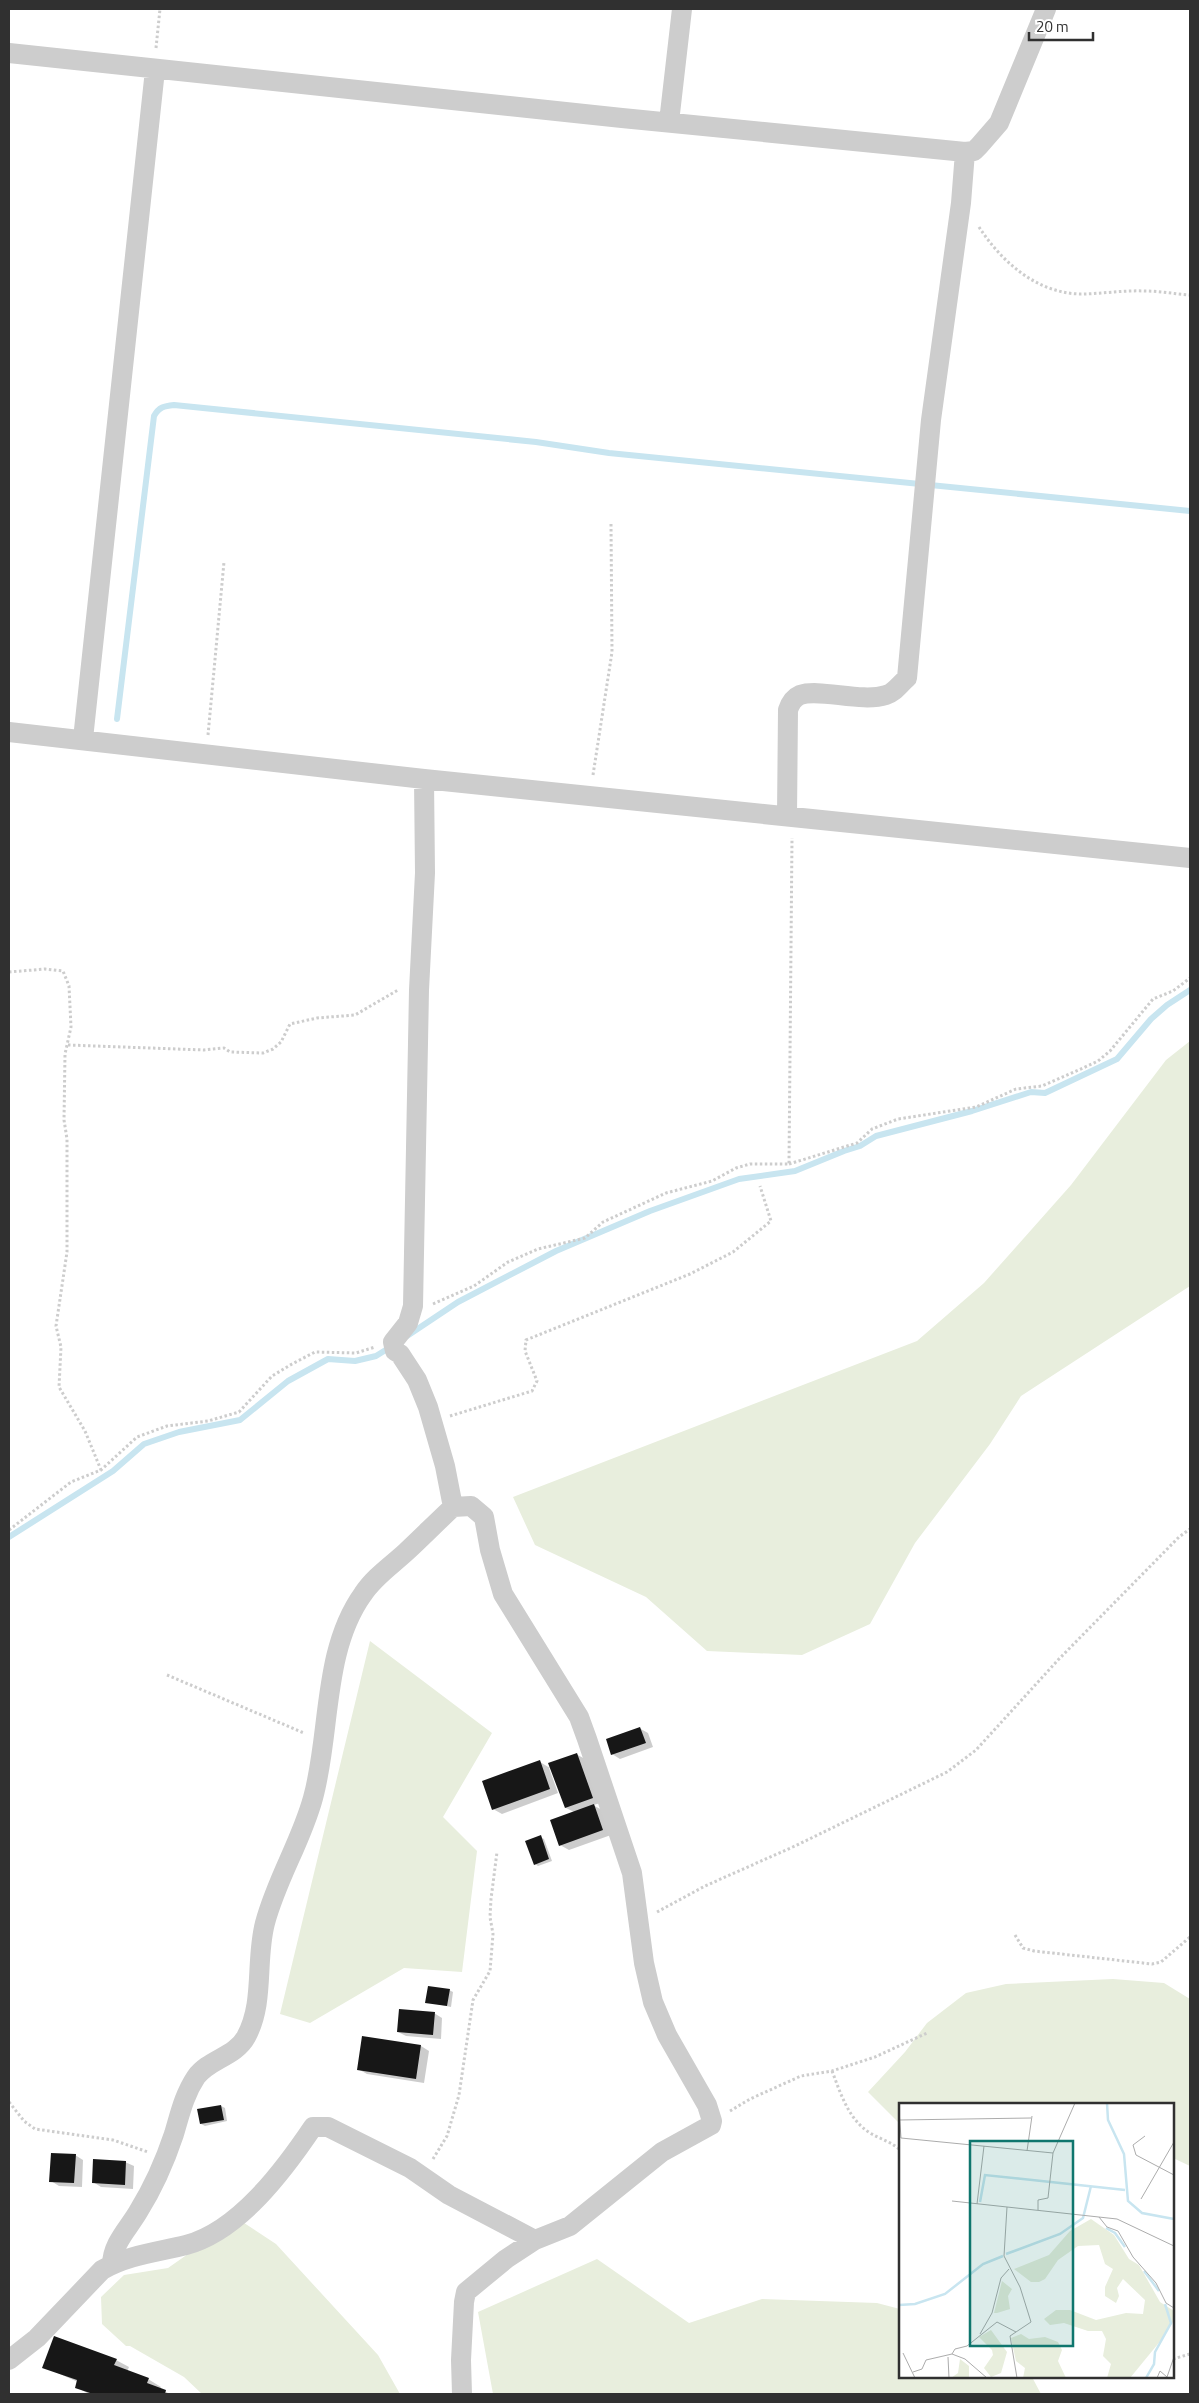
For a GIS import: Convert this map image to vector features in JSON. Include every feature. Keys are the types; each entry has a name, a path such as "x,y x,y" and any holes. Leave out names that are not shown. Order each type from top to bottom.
{"street":[{"path":"669,122 682,9"},
{"path":"9,53 155,70 965,152 974,151 999,123 1046,9"},
{"path":"83,739 155,70"},
{"path":"787,816 788,710 794,699 798,696 810,694 867,697 886,695 907,678 931,420 965,152"},
{"path":"9,732 424,779 1190,858"},
{"path":"424,779 425,873 420,990 412,1312 408,1323 393,1342 395,1351 400,1354 417,1380 433,1421 453,1507"},
{"path":"112,2265 118,2242 138,2213 165,2158 184,2098 197,2076 210,2064 238,2047 245,2038 255,2016 261,1980 266,1921 274,1890 304,1824 313,1797 329,1696 338,1654 354,1608 363,1592 453,1507 471,1506 484,1517 490,1550 503,1594 579,1717 627,1853 636,1890 644,1963 659,2018 707,2105 711,2118 710,2125 662,2152 570,2226 536,2240 506,2259 466,2292 461,2360 462,2394"},
{"path":"9,2360 37,2338 70,2302 85,2290 102,2270 166,2248 187,2245 238,2219 290,2159 313,2127 328,2127 410,2168 449,2195 536,2240"}],"path":[{"path":"155,70 160,9"},
{"path":"960,203 969,208 986,237 1018,272 1047,286 1078,294 1144,291 1190,295"},
{"path":"589,796 612,652 611,524"},
{"path":"206,753 224,562"},
{"path":"787,816 791,827 793,844 789,1164"},
{"path":"9,972 45,969 63,971 69,986 71,1027 65,1054 64,1120 67,1139 67,1252 56,1326 61,1347 59,1388 85,1431 101,1470"},
{"path":"412,1312 416,1313 466,1291 508,1262 532,1251 584,1238 603,1222 676,1189 696,1187 712,1182 736,1168 750,1164 789,1164 857,1142 872,1129 898,1119 976,1107 1016,1089 1042,1086 1090,1065 1110,1051 1153,999 1173,992 1190,978"},
{"path":"68,1045 196,1050 224,1048 230,1052 263,1052 273,1049 281,1042 290,1024 316,1018 355,1015 397,990 406,988 420,990"},
{"path":"433,1421 532,1391 537,1381 525,1351 526,1340 690,1274 733,1252 771,1221 760,1186"},
{"path":"9,1530 71,1482 101,1470 137,1438 168,1426 208,1421 239,1412 272,1376 315,1352 356,1353 393,1342"},
{"path":"639,1921 705,1886 795,1846 947,1772 976,1750 1058,1660 1179,1537 1190,1529"},
{"path":"167,1674 323,1741"},
{"path":"424,2177 446,2136 459,2095 473,2000 490,1971 493,1934 490,1917 497,1852"},
{"path":"1015,1935 1023,1948 1034,1951 1142,1964 1161,1962 1190,1937"},
{"path":"711,2118 727,2113 750,2099 801,2076 832,2071 875,2057 927,2033"},
{"path":"832,2071 844,2103 855,2120 869,2132 899,2149"},
{"path":"9,2102 24,2120 36,2129 113,2140 165,2158"},
{"path":"1174,2358 1190,2354"}],"green space":[{"path":"1190,1041 1190,1286 1021,1396 990,1444 915,1543 870,1624 802,1655 707,1651 646,1597 535,1545 513,1497 917,1341 984,1283 1071,1185 1166,1060"},
{"path":"370,1641 492,1733 443,1817 477,1851 462,1972 404,1968 310,2023 280,2014"},
{"path":"1113,1979 1164,1983 1190,1999 1190,2166 1174,2158 1174,2103 899,2103 899,2123 868,2092 905,2052 927,2023 966,1993 1006,1984"},
{"path":"238,2219 276,2244 378,2355 400,2394 202,2394 184,2377 130,2346 126,2346 102,2324 101,2297 124,2275 168,2268"},
{"path":"597,2259 689,2323 762,2299 877,2303 899,2309 899,2378 1033,2378 1041,2394 493,2394 478,2312"}],"building":[{"path":"640,1727 646,1743 611,1755 606,1739"},
{"path":"577,1753 593,1798 565,1808 548,1763"},
{"path":"540,1760 550,1789 492,1810 482,1781"},
{"path":"594,1804 603,1830 559,1846 550,1820"},
{"path":"541,1835 549,1859 534,1865 525,1841"},
{"path":"428,1986 450,1989 447,2006 425,2003"},
{"path":"399,2009 435,2012 433,2035 397,2032"},
{"path":"362,2036 421,2045 416,2079 357,2070"},
{"path":"221,2105 224,2120 200,2124 197,2109"},
{"path":"51,2153 76,2154 74,2183 49,2182"},
{"path":"93,2159 126,2161 125,2185 92,2183"},
{"path":"54,2336 117,2359 114,2365 149,2378 147,2383 166,2390 165,2394 93,2394 75,2388 77,2380 42,2368"}],"waterway":[{"path":"117,719 154,416 160,409 167,406 174,405 536,442 609,453 1190,511"},
{"path":"407,1336 458,1302 556,1251 650,1211 739,1179 795,1171 860,1146 876,1136 972,1111 1031,1092 1045,1093 1117,1059 1151,1019 1167,1005 1190,990"},
{"path":"9,1537 113,1471 144,1444 179,1432 240,1420 288,1381 328,1359 355,1361 376,1356 392,1346"}]}
